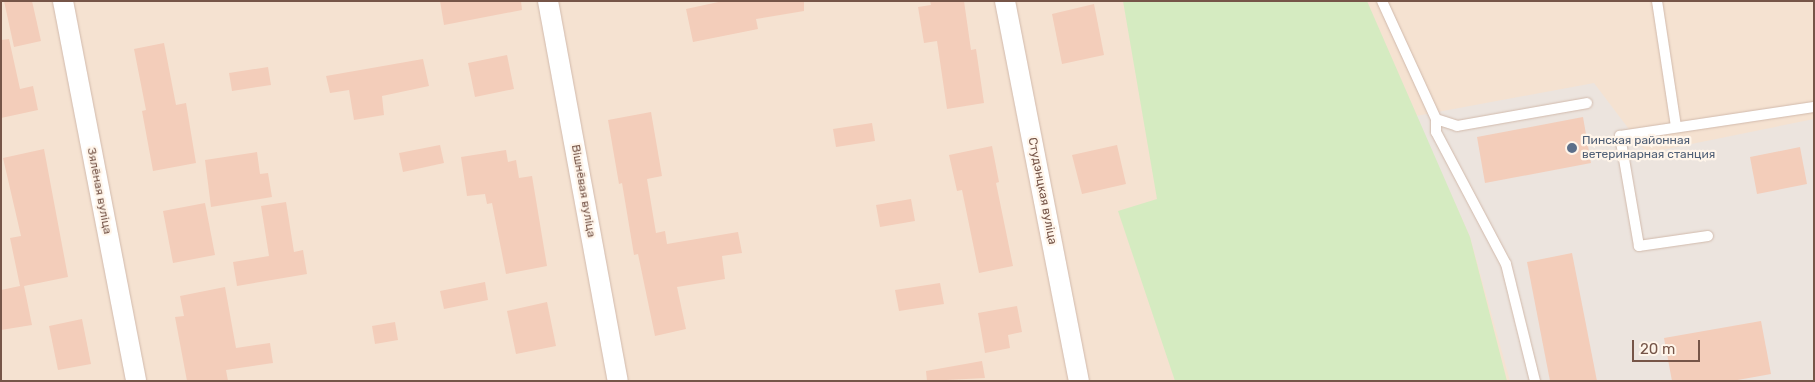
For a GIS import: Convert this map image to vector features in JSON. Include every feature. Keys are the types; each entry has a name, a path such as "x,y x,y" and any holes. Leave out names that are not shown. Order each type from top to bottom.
{"street":[{"name":"Зялёная вуліца","path":"63,1 136,381"},
{"name":"Вішнёвая вуліца","path":"548,1 618,381"},
{"name":"Студэнцкая вуліца","path":"1005,1 1079,381"}],"lane":[{"path":"1382,1 1436,119 1436,132 1506,264 1535,381"},
{"path":"1657,1 1676,126"},
{"path":"1436,119 1457,126 1587,104"},
{"path":"1708,236 1639,246 1620,136 1676,126 1814,107"}],"shaded area":[{"path":"1,1 1814,1 1814,381 1,381"},
{"path":"1594,83 1647,153 1814,119 1814,381 1510,381 1470,237 1416,116"}],"green space":[{"path":"1123,1 1367,1 1470,237 1507,381 1175,381 1118,211 1157,199"}],"building":[{"path":"4,1 32,1 41,41 14,47"},
{"path":"440,1 521,1 522,10 444,25"},
{"path":"723,1 804,1 804,11 756,19 758,29 693,42 686,9"},
{"path":"930,1 964,1 971,50 976,49 984,103 947,109 937,41 924,43 918,7 931,5"},
{"path":"1094,4 1104,55 1062,64 1052,14"},
{"path":"9,39 20,89 33,86 38,110 1,118 1,40"},
{"path":"164,43 176,105 186,103 196,163 153,171 142,111 146,110 134,49"},
{"path":"507,55 514,89 475,97 468,63"},
{"path":"423,59 429,86 382,96 384,115 354,120 349,90 330,93 326,76"},
{"path":"268,67 271,85 232,91 229,73"},
{"path":"651,112 662,176 647,179 656,233 665,231 667,244 738,232 742,253 722,256 725,279 677,287 686,329 655,336 638,254 634,255 622,183 619,184 608,120"},
{"path":"1583,117 1591,163 1485,183 1477,137"},
{"path":"872,123 875,141 836,147 833,129"},
{"path":"440,145 444,163 403,172 399,153"},
{"path":"1117,145 1126,184 1082,194 1072,155"},
{"path":"992,146 999,182 996,183 1013,266 979,273 962,190 957,191 949,155"},
{"path":"1800,147 1807,184 1757,194 1750,157"},
{"path":"44,149 68,277 24,286 32,325 1,330 1,290 20,286 10,238 21,236 3,158"},
{"path":"506,150 508,162 516,160 519,178 532,176 547,266 506,274 492,203 487,204 485,194 467,196 461,157"},
{"path":"257,152 260,174 268,173 272,197 211,207 205,160"},
{"path":"911,199 915,221 880,227 876,205"},
{"path":"286,202 294,252 303,250 307,274 237,286 233,262 269,256 261,206"},
{"path":"205,203 215,255 173,263 163,211"},
{"path":"1572,253 1597,381 1550,381 1527,262"},
{"path":"485,282 488,300 444,309 440,291"},
{"path":"940,283 944,304 899,311 895,290"},
{"path":"225,287 236,348 270,343 273,363 226,370 228,381 187,381 175,317 184,316 180,296"},
{"path":"547,302 556,346 516,354 507,311"},
{"path":"1017,306 1022,332 1008,335 1010,348 985,353 978,313"},
{"path":"82,319 91,364 58,370 49,326"},
{"path":"1761,321 1771,374 1732,381 1672,381 1664,338"},
{"path":"395,322 398,340 375,344 372,326"},
{"path":"982,361 985,378 927,381 926,371"}],"place":[{"name":"Пинская районная ветеринарная станция","path":"1572,148"}]}
